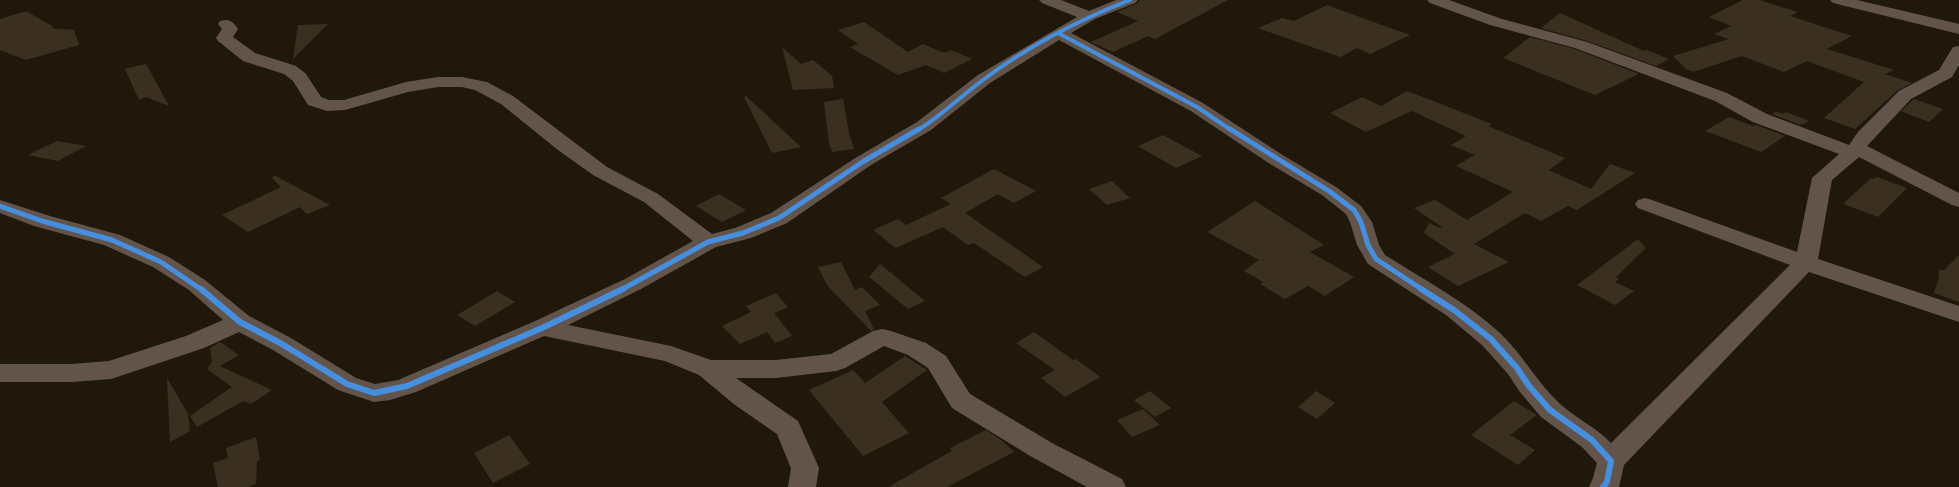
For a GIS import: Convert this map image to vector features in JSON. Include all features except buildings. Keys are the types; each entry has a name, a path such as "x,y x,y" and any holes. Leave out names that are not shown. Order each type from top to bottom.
{"street":[{"path":"1047,0 1089,16"},
{"path":"0,206 42,221 112,240 161,262 197,285 240,322 282,344 347,384 374,394 407,386 542,328 633,284 708,242 743,233 779,218 832,184 864,160 924,126 984,79 1058,33 1089,16 1130,0"},
{"path":"1435,0 1496,22 1589,48 1722,97 1760,118 1854,150 1959,201"},
{"path":"1838,0 1959,29"},
{"path":"226,24 230,29 224,38 249,57 290,70 300,78 314,101 327,106 345,105 406,87 438,82 462,82 482,86 507,100 565,146 600,171 651,198 708,242"},
{"path":"1058,33 1197,107 1274,158 1329,191 1354,210 1361,222 1368,246 1376,259 1454,310 1491,339 1517,368 1529,386 1550,410 1592,440 1611,460"},
{"path":"1603,487 1607,482 1611,460 1806,262 1822,178 1854,150 1905,95 1946,73 1959,51"},
{"path":"1645,204 1856,281 1959,314"},
{"path":"0,373 72,373 111,370 195,342 240,322"},
{"path":"542,328 671,354 708,369 744,398 788,428 805,468 802,487"},
{"path":"708,369 776,369 836,362 882,337 917,349 937,362 961,401 1042,450 1112,487"}],"cycle path":[{"path":"0,206 42,221 112,240 161,262 197,285 240,322 282,344 347,384 374,393 390,391 407,386 542,328 633,284 708,242 743,233 779,218 864,161 924,126 984,79 1018,57 1089,16 1130,0"},
{"path":"1058,33 1197,107 1274,158 1329,191 1354,210 1361,222 1368,245 1376,259 1454,310 1491,339 1517,368 1529,386 1550,410 1592,440 1611,461 1607,482 1603,487"}]}
